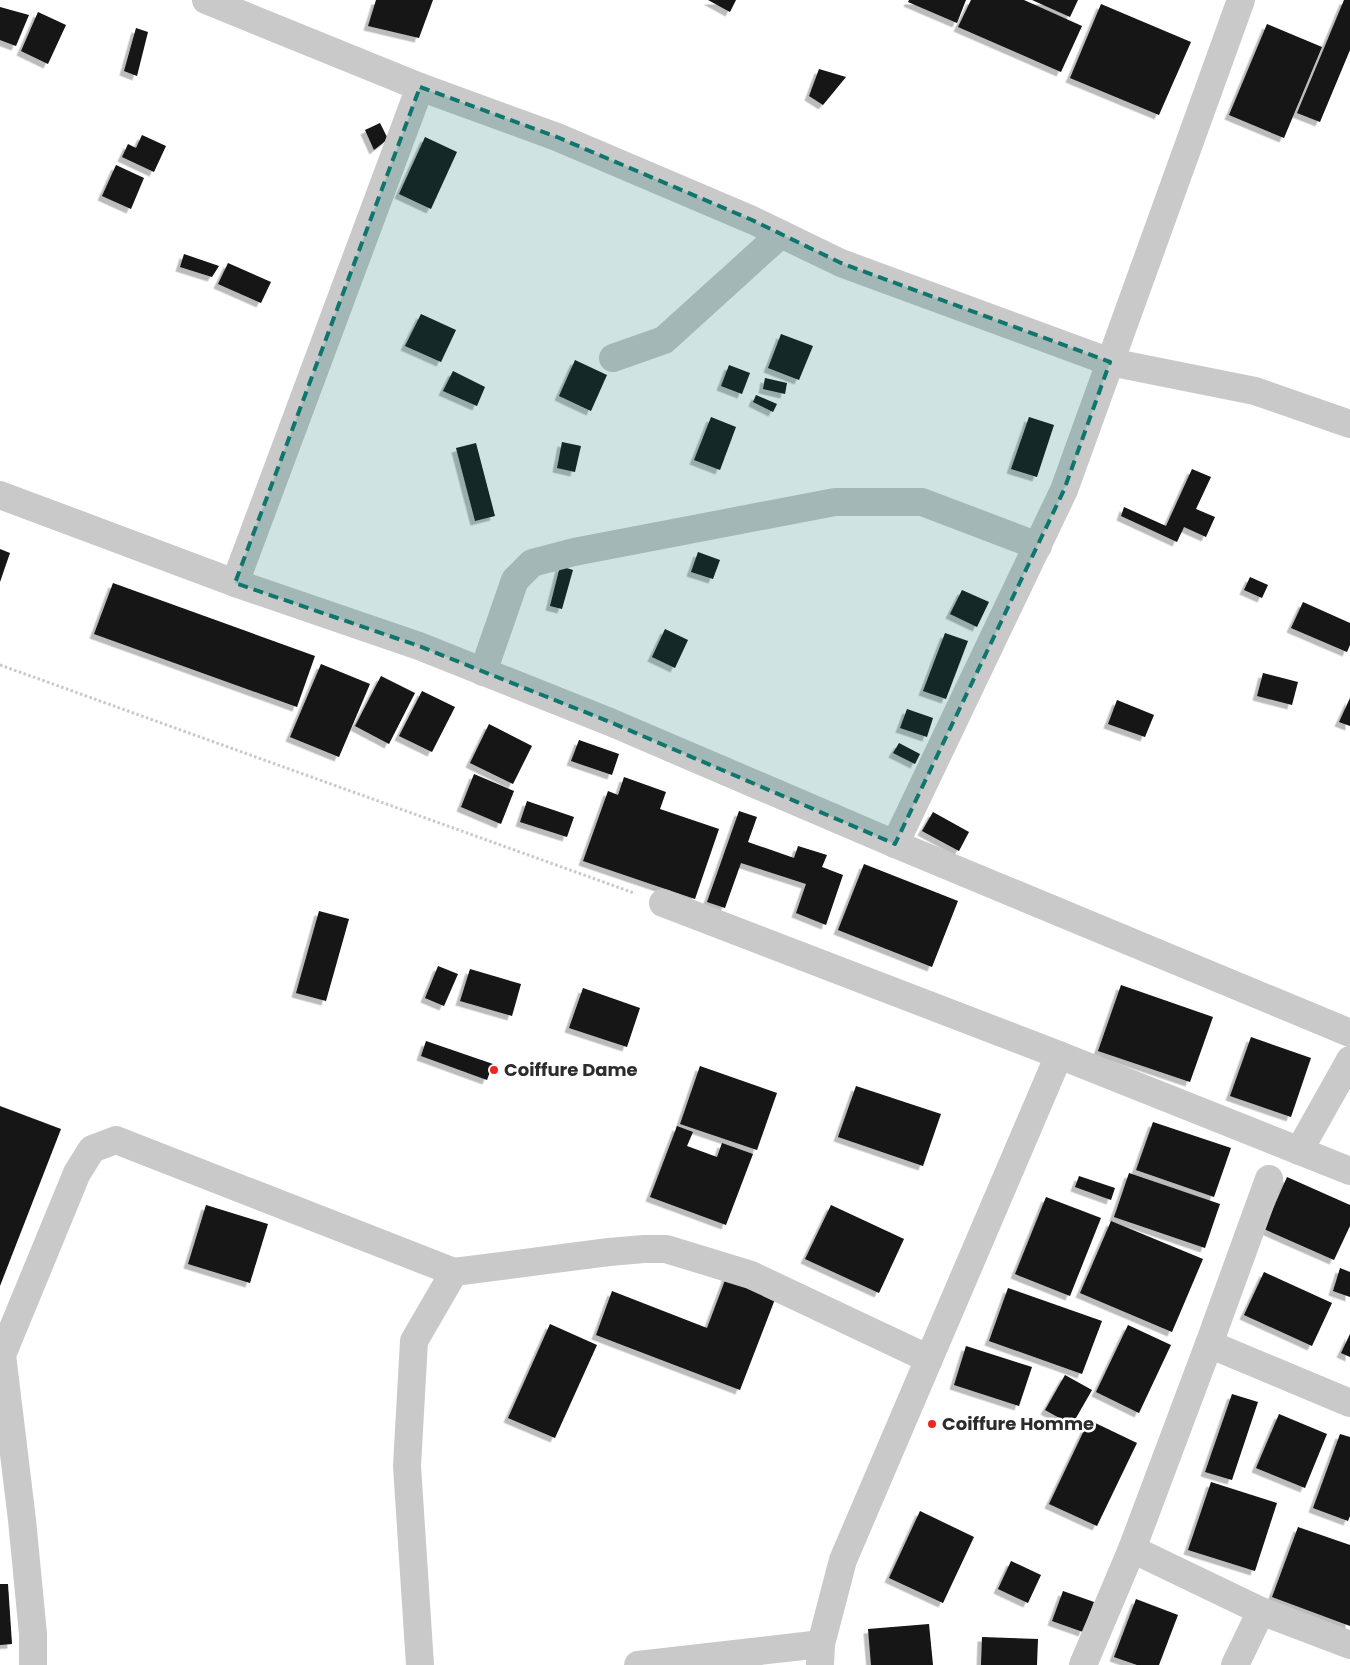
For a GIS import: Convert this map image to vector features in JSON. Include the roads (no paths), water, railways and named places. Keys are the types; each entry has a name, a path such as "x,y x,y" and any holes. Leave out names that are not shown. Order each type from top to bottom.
{"street":[{"path":"206,0 420,87 557,137 752,220 841,263 1110,362 1255,391 1350,424"},
{"path":"896,844 1064,490 1241,0"},
{"path":"235,583 420,87"},
{"path":"614,358 664,340 781,234"},
{"path":"0,495 235,583 419,646 610,722 896,844 1350,1033"},
{"path":"484,672 515,580 532,563 574,552 835,502 922,502 1038,546"},
{"path":"663,903 1350,1171"},
{"path":"638,1665 821,1655 843,1560 1059,1056"},
{"path":"1299,1151 1350,1060"},
{"path":"33,1665 33,1634 22,1520 1,1356 77,1173 92,1149 116,1140 454,1272 608,1252 666,1249 751,1275 929,1358"},
{"path":"1083,1665 1132,1549 1270,1179"},
{"path":"420,1665 407,1466 414,1342 454,1272"},
{"path":"1209,1344 1350,1403"},
{"path":"1132,1549 1261,1611 1350,1645"},
{"path":"1235,1665 1261,1611"}],"place":[{"name":"Coiffure Dame","path":"494,1070"},
{"name":"Coiffure Homme","path":"932,1424"}]}
